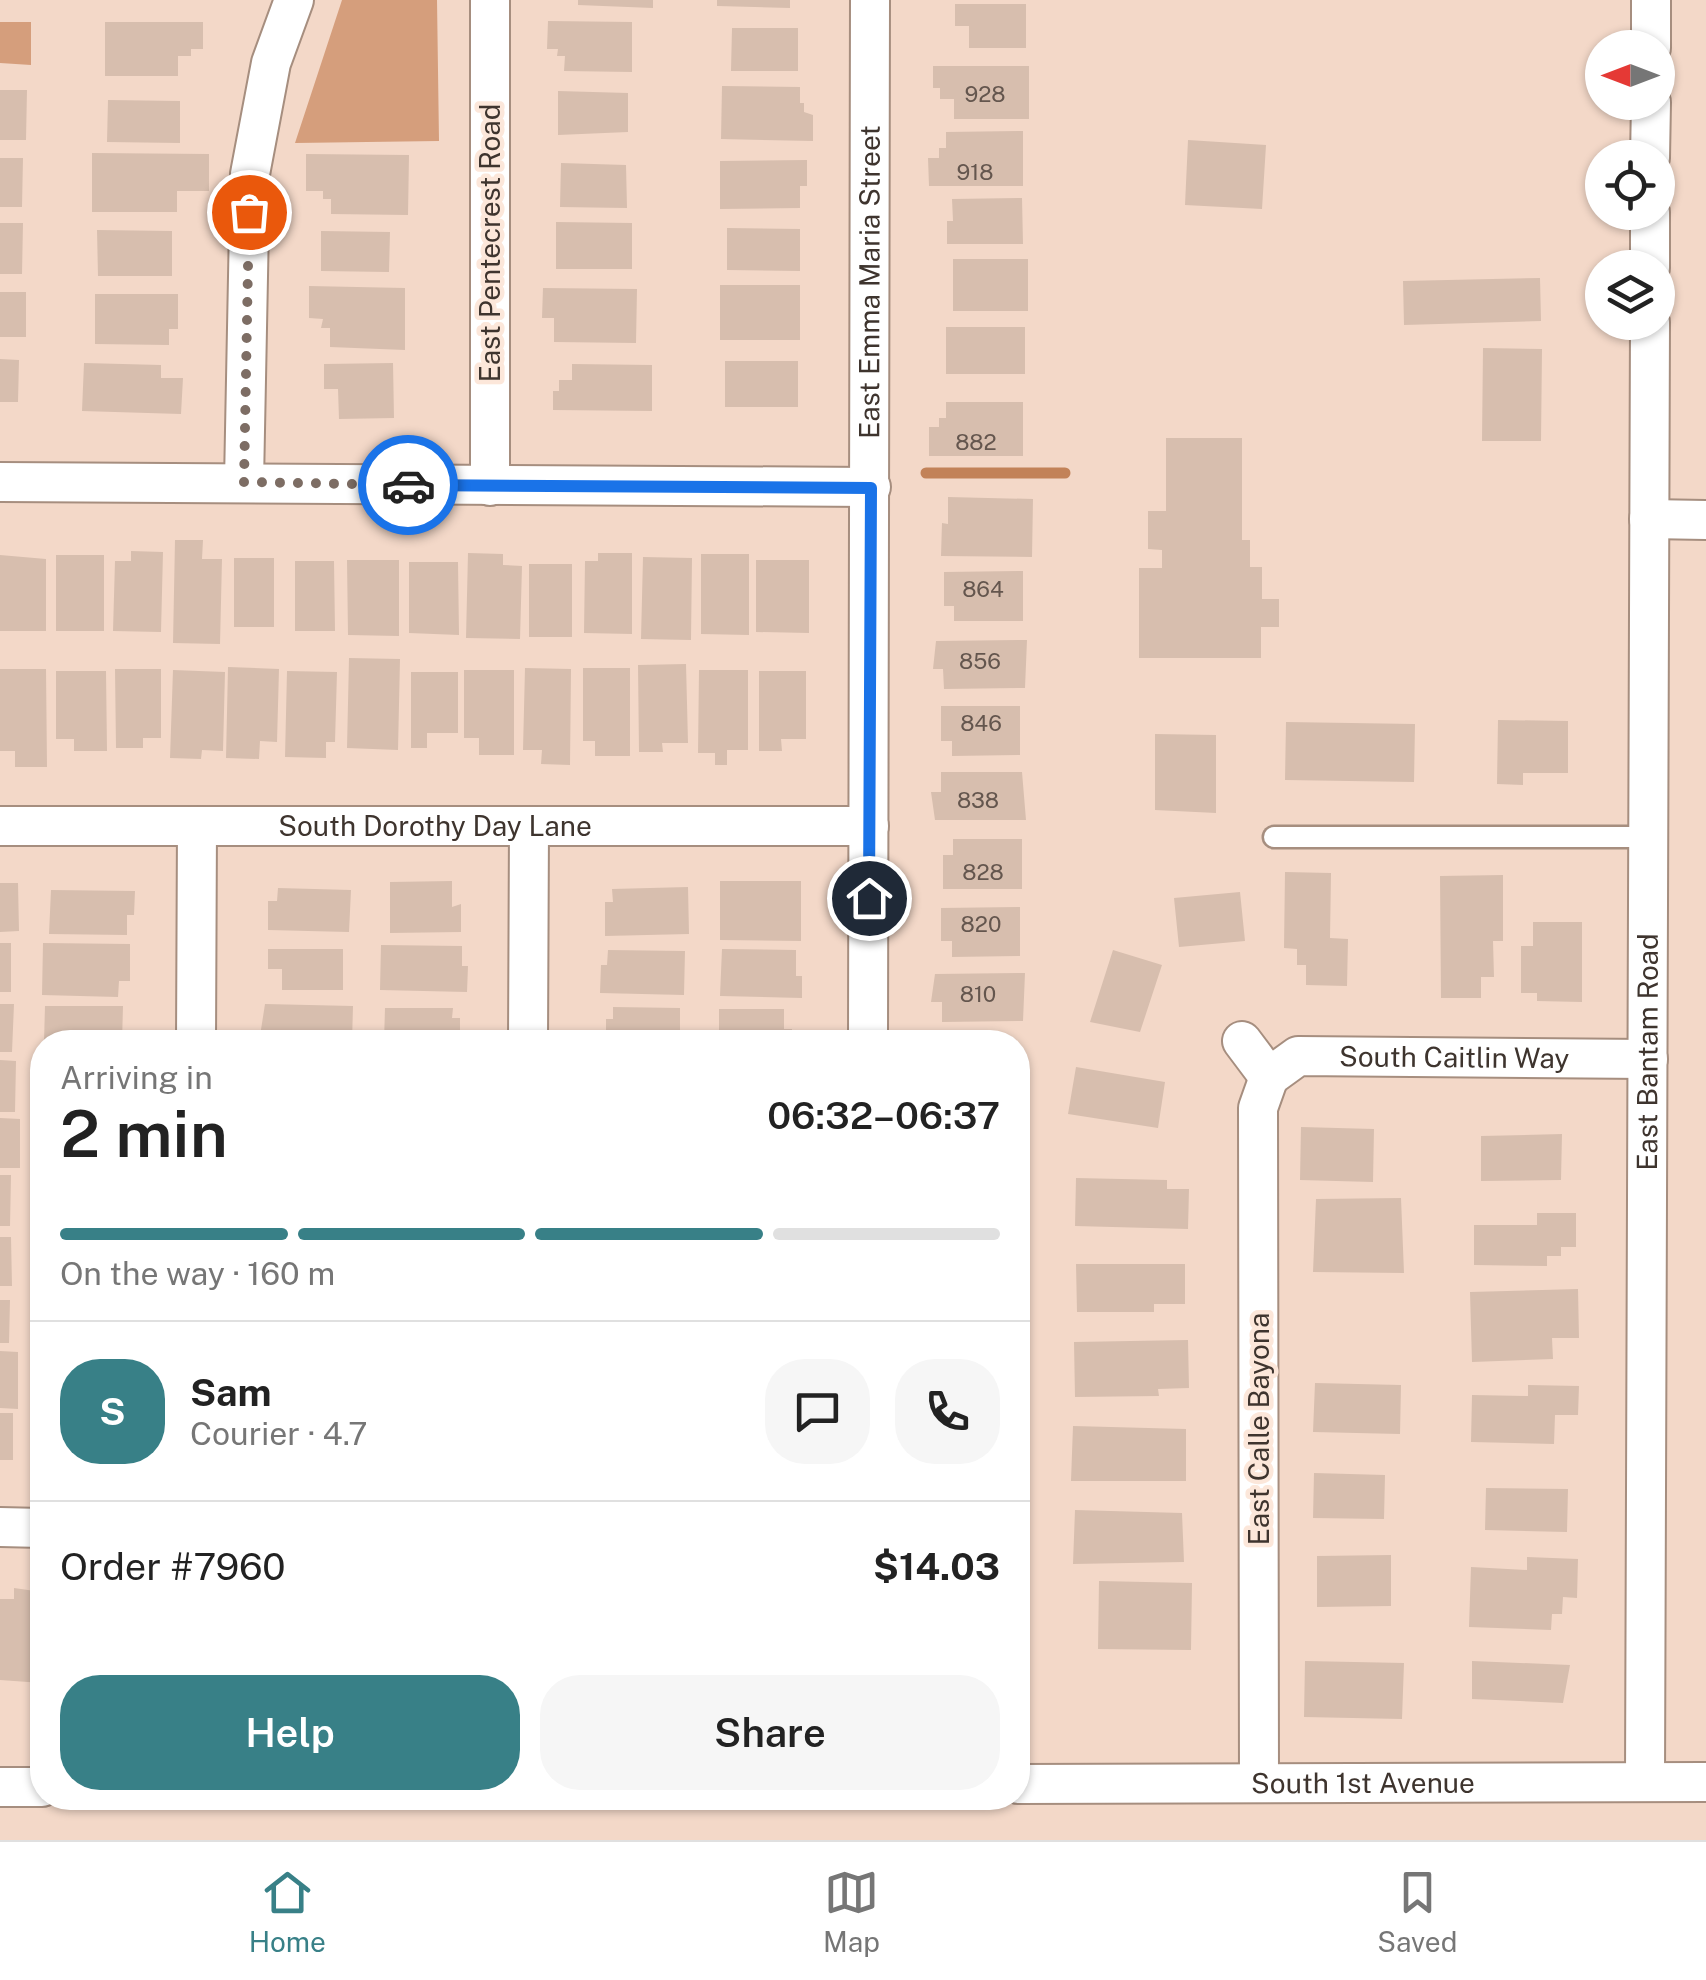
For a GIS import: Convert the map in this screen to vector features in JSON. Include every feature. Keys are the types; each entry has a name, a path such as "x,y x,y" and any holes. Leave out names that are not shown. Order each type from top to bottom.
{"street":[{"path":"244,482 250,174 271,62 294,0"},
{"name":"East Pentecrest Road","path":"490,0 490,486"},
{"name":"East Emma Maria Street","path":"868,1030 870,0"},
{"path":"1651,0 1651,30"},
{"name":"East Bantam Road","path":"1644,1782 1650,340"},
{"path":"0,482 871,488"},
{"path":"1650,519 1706,520"},
{"name":"South Dorothy Day Lane","path":"0,826 870,826"},
{"path":"196,1030 197,826"},
{"path":"528,1030 529,826"},
{"path":"1242,1041 1268,1077"},
{"name":"South Caitlin Way","path":"1268,1077 1298,1056 1648,1059"},
{"name":"East Calle Bayona","path":"1260,1783 1258,1108 1268,1077"},
{"path":"0,1527 30,1528"},
{"name":"South 1st Avenue","path":"1030,1784 1706,1782"},
{"path":"0,1788 30,1787"}],"lane":[{"path":"1274,837 1648,837"}],"shaded area":[{"path":"342,0 437,0 439,141 295,143"},
{"path":"0,22 31,22 31,65 0,63"}],"building":[{"path":"578,0 653,0 653,8 578,5"},
{"path":"717,0 790,0 790,8 717,6"},
{"path":"955,4 1026,4 1026,48 969,48 969,26 955,26"},
{"path":"548,21 632,22 632,72 564,71 565,56 557,56 558,49 547,49"},
{"path":"105,22 203,22 203,49 191,49 191,56 178,56 178,76 105,76"},
{"path":"732,28 798,28 798,71 731,71"},
{"path":"933,66 1029,66 1029,119 954,119 954,99 940,99 940,88 933,88"},
{"path":"722,86 800,87 804,112 813,115 813,141 721,139"},
{"path":"0,90 27,90 26,140 0,140"},
{"path":"558,91 628,93 628,132 558,135"},
{"path":"108,100 180,101 180,143 107,142"},
{"path":"1023,131 1023,186 929,186 928,158 939,158 939,148 946,148 946,132"},
{"path":"1188,140 1266,145 1262,209 1185,205"},
{"path":"92,153 209,154 209,191 177,191 177,212 92,212"},
{"path":"306,154 409,155 408,215 331,214 331,199 323,199 323,191 306,191"},
{"path":"0,158 23,158 22,207 0,207"},
{"path":"807,160 807,186 800,186 800,208 720,209 720,161"},
{"path":"561,163 626,165 627,208 560,207"},
{"path":"1022,198 1023,244 947,244 947,221 953,221 952,199"},
{"path":"556,222 632,223 632,269 556,269"},
{"path":"0,223 23,223 22,274 0,274"},
{"path":"727,228 800,229 800,271 727,270"},
{"path":"97,230 172,231 172,276 98,276"},
{"path":"321,231 390,232 389,272 321,271"},
{"path":"953,259 1028,259 1028,311 953,311"},
{"path":"1540,278 1541,321 1404,325 1403,281"},
{"path":"720,285 800,285 800,340 720,340"},
{"path":"309,286 405,288 405,350 330,347 330,328 321,328 323,319 309,318"},
{"path":"543,288 637,289 636,343 554,342 554,318 542,318"},
{"path":"0,292 26,292 26,337 0,337"},
{"path":"95,294 178,294 178,329 169,329 169,345 95,344"},
{"path":"946,327 1025,327 1025,374 946,374"},
{"path":"1483,348 1542,349 1541,441 1482,441"},
{"path":"0,359 19,360 18,402 0,402"},
{"path":"725,361 798,361 798,407 725,407"},
{"path":"84,363 161,365 161,378 183,378 181,414 82,411"},
{"path":"393,363 394,418 339,419 338,389 324,389 324,364"},
{"path":"572,364 652,365 652,411 553,410 553,391 559,391 559,380 572,380"},
{"path":"946,402 1023,402 1023,456 929,456 929,427 939,427 939,418 946,418"},
{"path":"1166,438 1242,438 1242,540 1250,540 1250,567 1262,567 1262,599 1279,599 1279,627 1261,627 1261,658 1139,658 1139,568 1162,568 1162,550 1148,549 1148,511 1166,511"},
{"path":"948,497 1033,499 1032,557 941,556 942,523 948,524"},
{"path":"175,540 203,540 202,559 222,559 220,644 173,643"},
{"path":"131,551 163,552 161,632 113,631 115,561 131,561"},
{"path":"468,553 503,554 503,565 522,566 520,639 466,638"},
{"path":"598,553 632,553 632,634 584,633 585,561 598,561"},
{"path":"701,554 749,554 749,635 701,634"},
{"path":"0,555 46,559 46,631 0,631"},
{"path":"56,555 104,555 104,631 56,631"},
{"path":"643,557 692,558 691,640 641,639"},
{"path":"234,558 274,558 274,627 234,627"},
{"path":"347,560 399,560 399,636 348,635"},
{"path":"756,560 809,560 809,633 756,632"},
{"path":"295,561 334,561 335,631 295,631"},
{"path":"409,562 458,562 459,635 409,633"},
{"path":"529,564 572,564 572,637 529,637"},
{"path":"1023,571 1023,621 954,621 954,606 944,606 944,572"},
{"path":"1027,640 1025,688 944,689 943,669 933,669 936,641"},
{"path":"349,658 400,659 398,750 347,748"},
{"path":"686,664 688,743 662,743 663,752 639,752 638,665"},
{"path":"228,667 279,669 277,742 260,741 259,759 226,758"},
{"path":"525,668 571,669 570,765 541,764 542,750 523,750"},
{"path":"583,668 630,668 630,756 595,756 595,741 583,741"},
{"path":"0,669 46,669 47,767 15,767 15,751 0,751"},
{"path":"115,669 161,669 161,738 143,738 143,748 116,748"},
{"path":"173,670 225,672 223,751 202,750 201,759 170,758"},
{"path":"464,670 514,670 514,755 479,755 479,738 464,738"},
{"path":"699,670 748,670 748,750 727,750 727,765 715,765 715,753 698,753"},
{"path":"56,671 106,671 107,751 74,751 74,739 56,739"},
{"path":"287,671 337,672 335,742 326,742 326,758 285,757"},
{"path":"759,671 806,671 806,739 781,739 782,751 759,751"},
{"path":"411,672 458,672 458,733 427,733 427,748 411,748"},
{"path":"941,706 1020,706 1020,755 952,756 952,741 941,741"},
{"path":"1498,720 1568,721 1568,773 1523,773 1523,785 1497,784"},
{"path":"1286,722 1415,724 1414,782 1285,780"},
{"path":"1155,734 1216,735 1216,813 1155,810"},
{"path":"941,772 1022,772 1026,820 935,820 931,792 941,792"},
{"path":"953,839 1022,839 1022,889 943,889 943,855 953,855"},
{"path":"1285,872 1331,873 1330,938 1348,939 1347,986 1306,985 1306,965 1297,965 1297,949 1284,948"},
{"path":"1503,875 1503,941 1493,941 1494,977 1481,977 1481,998 1441,998 1440,876"},
{"path":"452,881 452,907 461,904 461,932 390,933 390,882"},
{"path":"720,881 801,881 801,941 720,940"},
{"path":"0,883 18,883 19,931 0,932"},
{"path":"688,887 689,934 605,936 605,902 613,902 612,889"},
{"path":"278,888 351,890 349,932 268,930 268,901 277,901"},
{"path":"51,890 135,891 134,915 127,915 127,935 49,934"},
{"path":"1240,892 1245,941 1179,947 1174,898"},
{"path":"1020,907 1020,956 952,957 952,941 941,941 941,908"},
{"path":"1533,922 1582,922 1582,1002 1537,1001 1537,993 1521,993 1521,946 1533,946"},
{"path":"0,943 11,943 11,992 0,992"},
{"path":"43,943 130,944 130,981 119,981 118,997 42,995"},
{"path":"381,945 462,946 462,966 468,966 467,992 380,990"},
{"path":"268,949 343,949 343,990 282,990 282,969 268,969"},
{"path":"722,949 796,950 796,976 802,976 802,998 720,996"},
{"path":"608,950 685,951 684,995 600,993 601,965 607,965"},
{"path":"1113,950 1162,965 1140,1032 1090,1022"},
{"path":"1025,973 1023,1021 942,1022 942,1002 931,1002 935,974"},
{"path":"0,1004 14,1004 12,1052 0,1052"},
{"path":"265,1004 353,1006 352,1030 261,1030"},
{"path":"45,1006 123,1006 122,1030 44,1030"},
{"path":"613,1007 680,1008 680,1030 606,1030 606,1019 613,1019"},
{"path":"385,1008 453,1008 452,1018 460,1018 460,1030 384,1030"},
{"path":"719,1009 784,1009 784,1029 792,1029 792,1030 719,1030"},
{"path":"0,1060 16,1061 15,1112 0,1112"},
{"path":"1076,1067 1165,1082 1158,1128 1068,1114"},
{"path":"0,1118 20,1119 20,1168 0,1168"},
{"path":"1301,1127 1374,1129 1373,1182 1300,1180"},
{"path":"1562,1134 1561,1180 1481,1181 1481,1136"},
{"path":"0,1175 11,1175 10,1226 0,1226"},
{"path":"1076,1178 1167,1180 1167,1189 1189,1189 1188,1229 1075,1226"},
{"path":"1401,1198 1404,1273 1313,1272 1316,1199"},
{"path":"1537,1213 1576,1213 1576,1247 1561,1247 1561,1256 1547,1256 1547,1266 1474,1265 1474,1225 1537,1225"},
{"path":"0,1237 11,1237 12,1286 0,1286"},
{"path":"1076,1264 1185,1264 1185,1304 1154,1304 1154,1312 1077,1312"},
{"path":"1578,1289 1579,1338 1552,1338 1553,1359 1472,1362 1470,1292"},
{"path":"0,1300 10,1300 9,1343 0,1343"},
{"path":"1188,1340 1189,1388 1158,1389 1159,1396 1075,1397 1074,1342"},
{"path":"0,1351 18,1352 18,1409 0,1408"},
{"path":"1315,1383 1401,1385 1400,1434 1313,1432"},
{"path":"1528,1385 1579,1386 1578,1415 1555,1415 1554,1444 1471,1442 1472,1395 1528,1396"},
{"path":"0,1413 13,1413 13,1460 0,1460"},
{"path":"1073,1426 1186,1429 1186,1481 1071,1481"},
{"path":"1314,1473 1385,1475 1384,1519 1313,1518"},
{"path":"1486,1488 1568,1489 1567,1532 1485,1530"},
{"path":"1075,1510 1182,1513 1184,1562 1073,1564"},
{"path":"1391,1555 1391,1606 1317,1607 1317,1556"},
{"path":"1527,1557 1578,1559 1577,1598 1563,1597 1562,1614 1552,1614 1551,1630 1469,1627 1471,1567 1527,1570"},
{"path":"1099,1581 1192,1583 1191,1650 1098,1649"},
{"path":"14,1588 30,1590 30,1682 0,1680 0,1599 14,1599"},
{"path":"1305,1661 1404,1663 1402,1719 1304,1717"},
{"path":"1472,1661 1570,1665 1563,1703 1472,1699"}],"waterway":[{"path":"926,473 1065,473"}],"way so far":[{"path":"249,212 244,482 408,485"}],"route":[{"path":"408,485 871,488 869,898"}]}
